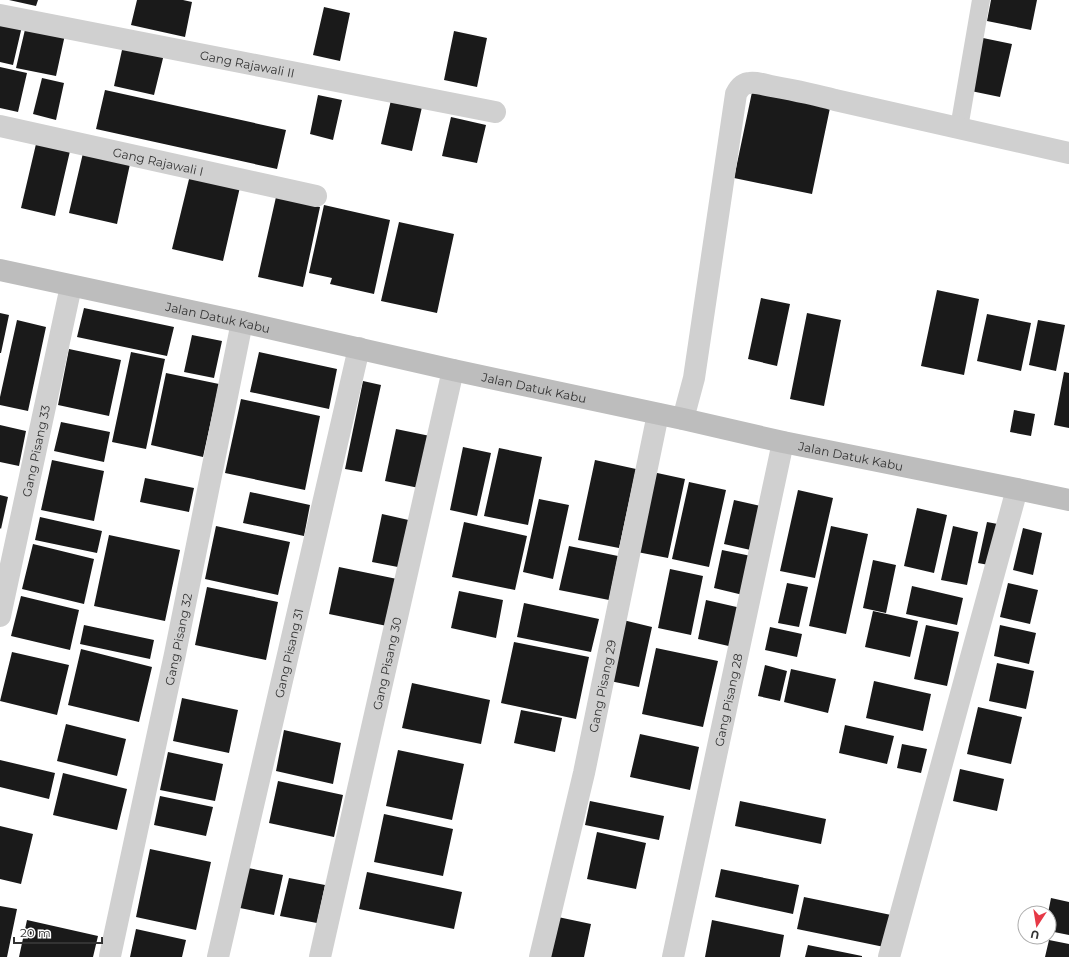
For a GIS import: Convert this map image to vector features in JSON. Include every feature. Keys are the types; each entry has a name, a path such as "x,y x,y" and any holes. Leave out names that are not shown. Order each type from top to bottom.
{"street":[{"name":"Gang Rajawali II","path":"0,15 495,112"},
{"path":"683,419 694,378 736,94 743,85 749,82 817,95 1069,153"},
{"name":"Gang Rajawali I","path":"0,126 316,196"},
{"name":"Jalan Datuk Kabu","path":"0,270 782,442 1069,500"},
{"name":"Gang Pisang 33","path":"0,616 70,286"},
{"name":"Gang Pisang 32","path":"110,956 175,654 242,322"},
{"name":"Gang Pisang 31","path":"218,957 359,348"},
{"name":"Gang Pisang 30","path":"320,957 454,370"},
{"name":"Gang Pisang 29","path":"540,957 584,773 658,414"},
{"name":"Gang Pisang 28","path":"673,957 782,442"},
{"path":"889,957 1017,489"}],"lane":[{"path":"959,128 981,0"}],"building":[{"path":"9,0 38,0 36,6"},
{"path":"137,0 183,0 192,2 185,37 131,25"},
{"path":"991,0 1037,0 1031,30 987,21"},
{"path":"324,7 350,13 340,61 313,55"},
{"path":"0,16 23,22 13,65 0,62"},
{"path":"27,21 66,30 56,76 16,68"},
{"path":"454,31 487,38 477,87 444,80"},
{"path":"983,38 1012,44 1000,97 971,91"},
{"path":"124,41 165,50 154,95 114,86"},
{"path":"0,67 27,73 18,112 0,108"},
{"path":"42,78 64,83 56,120 33,114"},
{"path":"105,90 286,130 277,169 96,129"},
{"path":"752,92 830,108 812,194 734,178"},
{"path":"318,95 342,100 333,140 310,134"},
{"path":"391,100 422,107 412,151 381,144"},
{"path":"451,117 486,125 477,163 442,156"},
{"path":"36,144 70,151 55,216 21,208"},
{"path":"83,153 130,164 117,224 69,213"},
{"path":"190,175 240,187 223,261 172,249"},
{"path":"276,197 320,207 303,287 258,277"},
{"path":"324,205 390,220 374,294 330,284 332,278 309,273"},
{"path":"399,222 454,234 437,313 381,301"},
{"path":"937,290 979,299 964,375 921,366"},
{"path":"761,298 790,304 777,366 748,359"},
{"path":"84,308 174,327 167,356 77,337"},
{"path":"0,313 9,315 1,353 0,353"},
{"path":"807,313 841,320 824,406 790,399"},
{"path":"987,314 1031,323 1021,371 977,361"},
{"path":"17,320 46,327 28,411 0,405 0,397"},
{"path":"1038,320 1065,325 1056,371 1029,365"},
{"path":"192,335 222,341 214,378 184,372"},
{"path":"69,349 121,360 109,416 58,405"},
{"path":"131,352 165,359 146,449 112,442"},
{"path":"259,352 337,369 329,409 250,392"},
{"path":"1064,372 1069,373 1069,428 1054,425"},
{"path":"166,373 219,384 203,457 151,445"},
{"path":"363,381 381,385 362,472 345,469"},
{"path":"241,399 320,416 305,490 225,473"},
{"path":"1014,410 1035,414 1031,436 1010,432"},
{"path":"61,422 110,432 104,462 54,451"},
{"path":"0,425 26,431 19,466 0,462"},
{"path":"396,429 430,436 419,488 385,481"},
{"path":"463,447 491,453 477,516 450,510"},
{"path":"499,448 542,457 528,525 484,516"},
{"path":"52,460 104,471 94,521 41,510"},
{"path":"595,460 636,469 619,548 578,540"},
{"path":"648,471 685,479 668,558 632,551"},
{"path":"145,478 194,488 189,512 140,502"},
{"path":"689,482 726,490 709,567 672,559"},
{"path":"798,490 833,498 815,578 780,571"},
{"path":"250,492 310,505 304,536 243,523"},
{"path":"0,495 8,497 1,529 0,528"},
{"path":"539,499 569,505 553,579 523,572"},
{"path":"734,500 765,507 755,551 724,544"},
{"path":"917,508 947,515 934,573 904,566"},
{"path":"382,514 413,521 403,568 372,562"},
{"path":"40,517 102,531 97,553 35,540"},
{"path":"464,522 527,536 515,590 452,577"},
{"path":"987,522 1003,525 994,566 978,563"},
{"path":"216,526 290,542 278,595 205,579"},
{"path":"831,526 868,534 846,634 809,626"},
{"path":"953,526 978,532 967,585 941,580"},
{"path":"1023,528 1042,533 1033,575 1013,570"},
{"path":"109,535 180,550 165,621 94,606"},
{"path":"33,544 94,559 84,604 22,589"},
{"path":"569,546 618,556 609,600 559,590"},
{"path":"722,550 751,556 743,595 714,588"},
{"path":"873,560 896,565 886,613 863,608"},
{"path":"339,567 397,579 387,626 329,614"},
{"path":"670,569 703,576 691,635 658,628"},
{"path":"787,583 808,587 799,627 778,623"},
{"path":"1008,583 1038,590 1030,624 1000,617"},
{"path":"912,586 963,598 957,625 906,614"},
{"path":"207,587 278,602 266,660 195,645"},
{"path":"459,591 503,600 496,638 451,628"},
{"path":"21,596 79,610 70,650 11,636"},
{"path":"706,600 741,608 733,647 698,639"},
{"path":"524,603 599,619 591,652 517,637"},
{"path":"873,611 918,621 910,657 865,647"},
{"path":"623,620 652,627 639,687 610,681"},
{"path":"84,625 154,640 150,659 80,644"},
{"path":"926,625 959,632 947,686 914,679"},
{"path":"1000,625 1036,633 1029,664 994,656"},
{"path":"770,627 802,634 797,657 765,650"},
{"path":"514,642 589,657 576,719 501,703"},
{"path":"656,648 718,661 703,727 642,714"},
{"path":"81,649 152,667 139,722 68,705"},
{"path":"12,652 69,665 57,715 0,701"},
{"path":"997,663 1034,671 1026,709 989,701"},
{"path":"765,665 787,671 780,701 758,696"},
{"path":"791,669 836,679 828,713 784,702"},
{"path":"874,681 931,694 923,731 866,718"},
{"path":"412,683 490,700 481,744 402,728"},
{"path":"182,698 238,710 229,753 173,741"},
{"path":"978,707 1022,717 1011,764 967,754"},
{"path":"521,710 562,718 555,752 514,743"},
{"path":"66,724 126,739 117,776 57,761"},
{"path":"845,725 894,736 887,764 839,753"},
{"path":"284,730 341,743 333,784 276,771"},
{"path":"640,734 699,747 690,790 630,777"},
{"path":"902,744 927,749 921,773 897,768"},
{"path":"398,750 464,764 452,820 386,806"},
{"path":"168,752 223,764 215,801 160,790"},
{"path":"0,760 55,773 49,799 0,787"},
{"path":"960,769 1004,779 997,811 953,801"},
{"path":"63,773 127,789 117,830 53,815"},
{"path":"278,781 343,795 334,837 269,823"},
{"path":"160,796 213,807 206,836 154,825"},
{"path":"590,801 664,816 659,840 585,825"},
{"path":"740,801 826,819 821,844 735,826"},
{"path":"384,814 453,829 443,876 374,862"},
{"path":"0,826 33,834 21,884 0,879"},
{"path":"597,832 646,843 636,889 587,879"},
{"path":"150,849 211,862 196,930 136,917"},
{"path":"248,868 283,875 274,915 240,908"},
{"path":"721,869 799,885 793,914 715,897"},
{"path":"367,872 462,892 454,929 359,909"},
{"path":"289,878 325,885 317,923 280,916"},
{"path":"804,897 896,916 889,948 797,929"},
{"path":"1051,898 1069,902 1069,935 1057,933 1057,905 1050,905"},
{"path":"0,906 17,909 7,957 0,957"},
{"path":"558,917 591,924 584,957 549,957"},
{"path":"27,920 98,936 93,957 19,957"},
{"path":"712,920 784,935 780,957 705,957"},
{"path":"136,929 186,940 182,957 130,957"},
{"path":"1057,942 1069,944 1069,957 1045,957 1048,945 1057,945"},
{"path":"808,945 862,956 862,957 805,957"}]}
